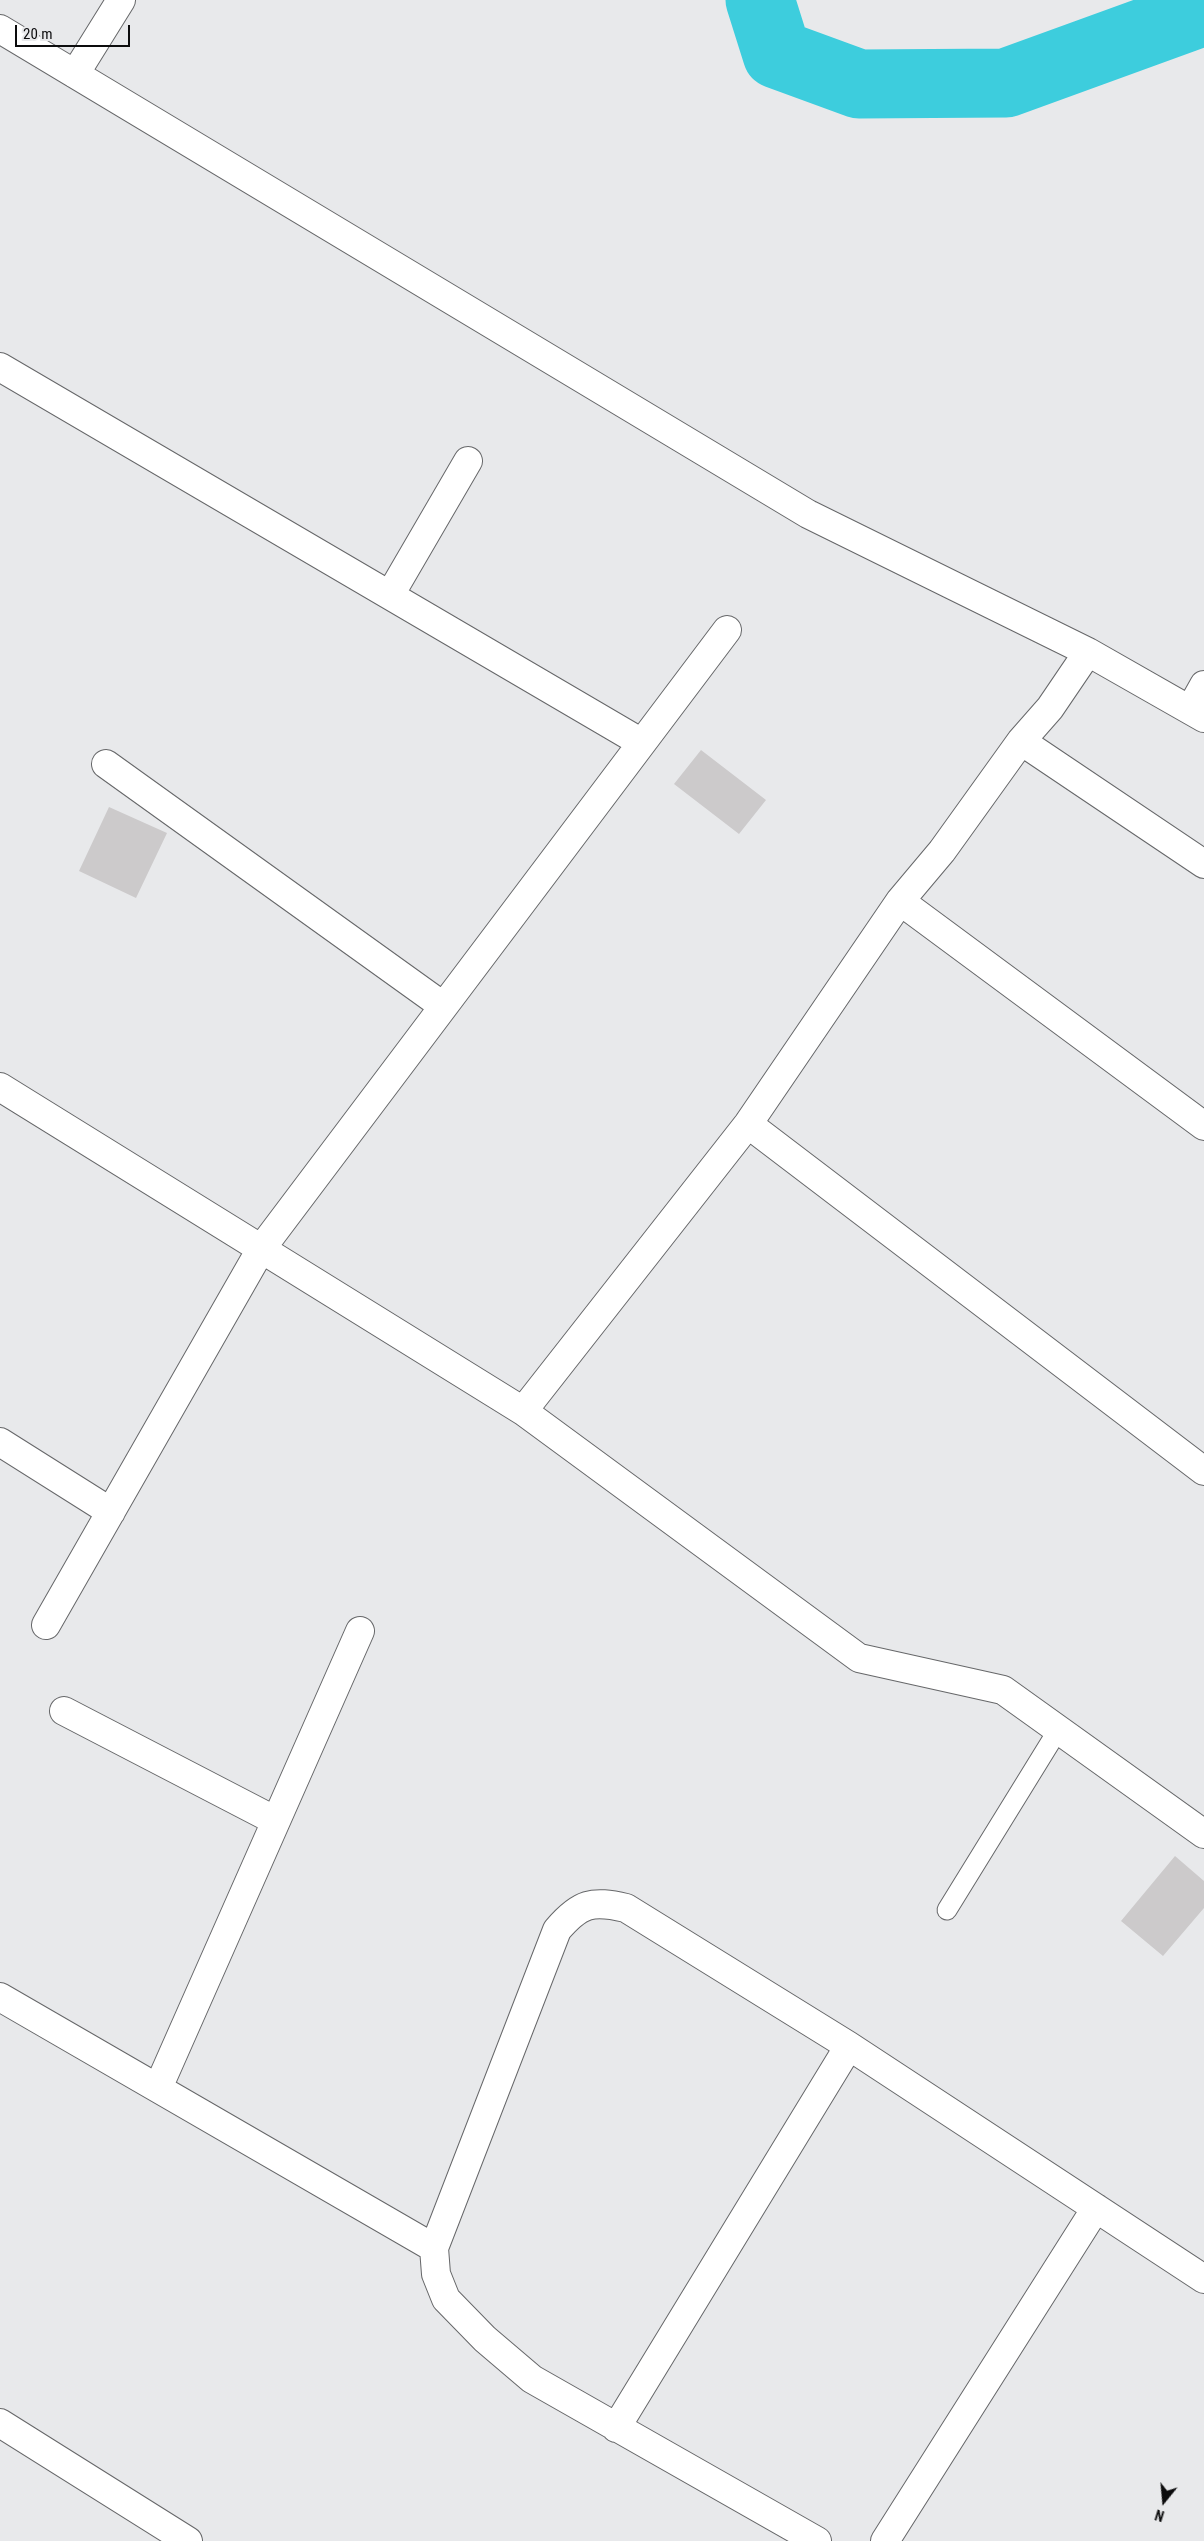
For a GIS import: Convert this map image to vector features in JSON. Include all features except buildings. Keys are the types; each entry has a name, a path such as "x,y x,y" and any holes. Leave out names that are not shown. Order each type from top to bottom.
{"street":[{"path":"75,74 121,0"},
{"path":"0,29 808,514 1088,652 1197,714 1204,685"},
{"path":"0,366 642,743"},
{"path":"390,595 468,460"},
{"path":"46,1625 261,1249 727,630"},
{"path":"523,1411 748,1124 900,901 942,851 1021,741 1050,708 1088,652"},
{"path":"1021,741 1204,864"},
{"path":"106,764 443,1006"},
{"path":"900,901 1204,1126"},
{"path":"0,1087 523,1411 859,1658 1003,1690 1204,1834"},
{"path":"748,1124 1204,1471"},
{"path":"0,1442 111,1512"},
{"path":"158,2088 360,1631"},
{"path":"64,1711 276,1821"},
{"path":"817,2541 532,2379 484,2340 446,2299 436,2274 434,2248 557,1930 570,1915 585,1904 607,1903 626,1908 849,2046 1204,2279"},
{"path":"0,1997 434,2248"},
{"path":"616,2428 849,2046"},
{"path":"885,2541 1096,2208"},
{"path":"0,2422 188,2541"}],"lane":[{"path":"948,1910 1058,1730"}],"waterway":[{"path":"760,0 777,54 859,84 1006,83 1204,11"}]}
